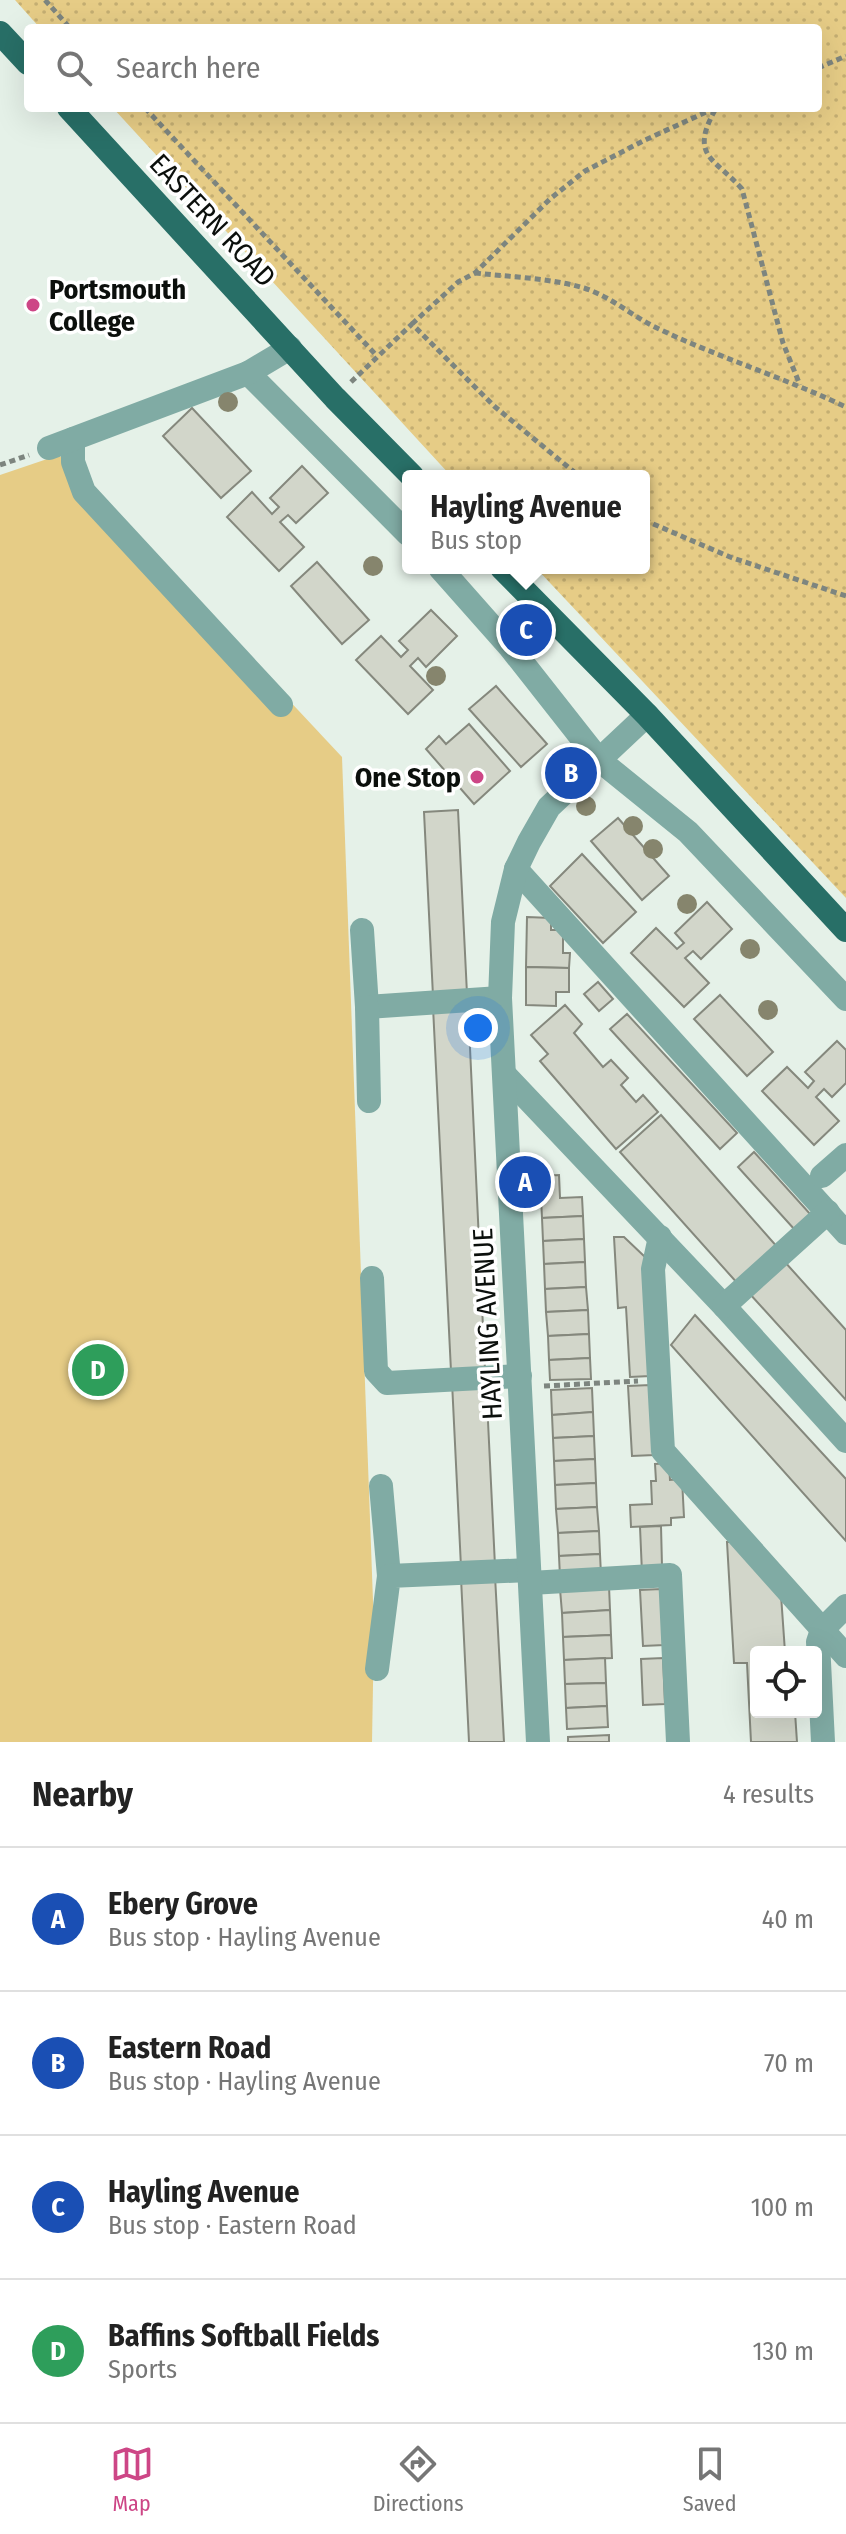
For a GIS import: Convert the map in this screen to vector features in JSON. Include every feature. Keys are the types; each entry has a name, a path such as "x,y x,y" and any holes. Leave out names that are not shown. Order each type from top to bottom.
{"main road":[{"path":"0,33 24,59"},
{"name":"EASTERN ROAD","path":"73,112 335,398 406,470"},
{"path":"508,574 647,715 846,930"}],"street":[{"path":"49,448 248,373 290,348"},
{"path":"248,373 402,528"},
{"path":"73,439 73,462 84,492 281,705"},
{"path":"445,574 510,647 599,760 688,832 846,999"},
{"name":"HAYLING AVENUE","path":"538,1742 500,998 503,922 516,869 549,807 647,715"},
{"path":"516,869 846,1233"},
{"path":"362,930 369,1101"},
{"path":"367,1007 500,998"},
{"path":"505,1075 660,1237 846,1441"},
{"path":"822,1176 846,1155"},
{"path":"724,1306 828,1212"},
{"path":"660,1237 653,1269 663,1451 846,1656"},
{"path":"372,1278 376,1371 387,1383 520,1382"},
{"path":"377,1669 389,1576 381,1486"},
{"path":"389,1576 670,1575 678,1742"},
{"path":"823,1742 818,1642 822,1630 846,1606"}],"path":[{"path":"45,0 66,24"},
{"path":"822,66 846,56"},
{"path":"149,112 377,356"},
{"path":"335,398 458,282 475,273 550,199 585,171 707,112"},
{"path":"714,112 703,139 706,151 714,164 729,174 742,189 783,343 800,386"},
{"path":"475,273 560,281 588,290 616,302 666,333 846,407"},
{"path":"412,324 494,406 572,470"},
{"path":"650,523 730,557 846,596"},
{"path":"520,1382 659,1380"}],"shaded area":[{"path":"15,0 846,0 846,898 542,574 650,574 650,470 445,470 117,112 822,112 822,24 36,24"},
{"path":"59,455 342,757 374,1628 372,1742 0,1742 0,475"}],"building":[{"path":"192,408 251,471 221,498 163,436"},
{"path":"302,466 328,493 296,523 288,515 280,522 304,547 279,571 227,517 252,492 272,514 279,507 270,498"},
{"path":"317,562 369,620 342,644 291,586"},
{"path":"431,610 457,636 426,667 418,658 410,666 433,690 408,714 356,660 381,636 401,657 408,650 399,641"},
{"path":"496,686 547,744 521,767 469,709"},
{"path":"469,724 510,771 474,804 426,749 439,736 446,744"},
{"path":"458,810 467,994 433,996 424,812"},
{"path":"618,818 669,876 642,900 591,841"},
{"path":"582,854 636,912 603,943 550,886"},
{"path":"707,902 732,929 701,959 693,951 685,958 709,983 684,1007 631,953 656,928 677,949 684,943 675,933"},
{"path":"527,917 551,918 551,930 563,930 563,953 570,953 569,968 526,967"},
{"path":"526,967 569,968 569,992 556,992 556,1006 526,1005"},
{"path":"598,982 613,999 599,1011 584,994"},
{"path":"720,995 773,1052 747,1076 694,1019"},
{"path":"468,1005 485,1370 451,1371 433,1007"},
{"path":"565,1005 582,1024 574,1033 603,1067 611,1060 628,1078 621,1085 636,1102 643,1095 658,1112 616,1149 540,1061 548,1054 531,1035"},
{"path":"627,1014 737,1133 720,1149 610,1029"},
{"path":"837,1041 846,1050 846,1083 832,1097 824,1089 816,1097 839,1121 814,1145 762,1091 787,1067 808,1088 814,1081 805,1072"},
{"path":"661,1115 779,1249 739,1285 620,1152"},
{"path":"754,1152 811,1215 795,1230 738,1167"},
{"path":"559,1175 560,1198 582,1197 583,1216 542,1218 540,1176"},
{"path":"583,1216 584,1239 543,1241 542,1218"},
{"path":"614,1237 624,1237 645,1257 650,1376 630,1377 626,1307 618,1308"},
{"path":"584,1239 585,1262 544,1264 543,1241"},
{"path":"784,1261 846,1330 846,1400 749,1293"},
{"path":"585,1262 586,1287 545,1289 544,1264"},
{"path":"586,1287 588,1310 546,1312 545,1289"},
{"path":"588,1310 589,1334 548,1336 546,1312"},
{"path":"695,1315 846,1479 846,1541 671,1345"},
{"path":"589,1334 590,1358 549,1360 548,1336"},
{"path":"590,1358 591,1379 550,1380 549,1360"},
{"path":"486,1380 495,1566 461,1567 452,1382"},
{"path":"650,1385 654,1455 632,1456 628,1386"},
{"path":"592,1388 593,1412 552,1415 551,1390"},
{"path":"593,1412 594,1436 553,1438 552,1415"},
{"path":"594,1436 595,1459 554,1461 553,1438"},
{"path":"595,1459 596,1483 555,1485 554,1461"},
{"path":"669,1463 670,1480 682,1479 684,1517 671,1518 671,1525 631,1527 630,1505 652,1504 651,1481 656,1481 655,1464"},
{"path":"596,1483 597,1507 556,1509 555,1485"},
{"path":"597,1507 599,1531 558,1533 556,1509"},
{"path":"661,1526 662,1566 642,1573 640,1527"},
{"path":"599,1531 600,1554 559,1556 558,1533"},
{"path":"727,1542 737,1542 781,1595 785,1646 750,1646 750,1718 795,1718 797,1742 751,1742 747,1663 734,1663"},
{"path":"600,1554 601,1575 560,1577 559,1556"},
{"path":"495,1576 504,1742 469,1742 461,1578"},
{"path":"609,1586 610,1610 562,1613 560,1589"},
{"path":"661,1589 664,1645 643,1646 640,1590"},
{"path":"610,1610 611,1635 563,1637 562,1613"},
{"path":"611,1635 612,1658 564,1660 563,1637"},
{"path":"605,1658 606,1683 565,1684 564,1660"},
{"path":"663,1658 665,1704 643,1705 641,1659"},
{"path":"606,1683 607,1706 566,1708 565,1684"},
{"path":"607,1706 608,1727 567,1729 566,1708"},
{"path":"609,1735 609,1742 568,1742 568,1737"}],"place":[{"name":"Portsmouth College","path":"33,305"},
{"name":"Hayling Avenue","path":"526,630"},
{"name":"Eastern Road","path":"571,773"},
{"name":"One Stop","path":"477,777"},
{"name":"Ebery Grove","path":"525,1182"},
{"name":"Baffins Softball Fields","path":"98,1370"}]}
